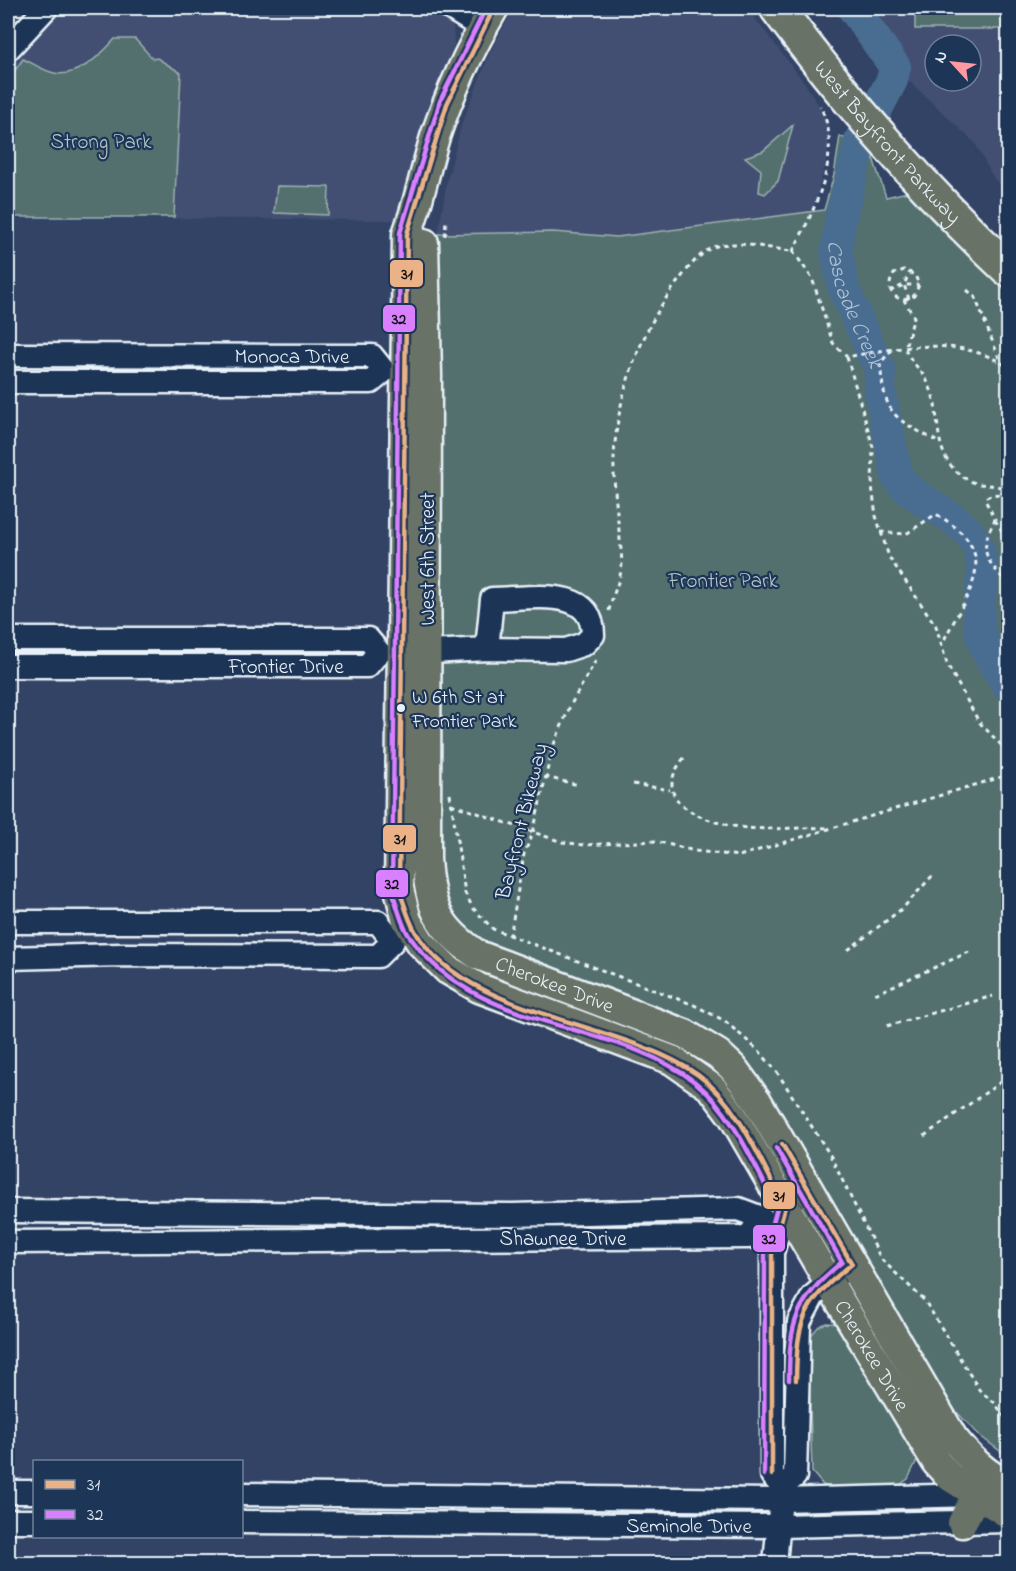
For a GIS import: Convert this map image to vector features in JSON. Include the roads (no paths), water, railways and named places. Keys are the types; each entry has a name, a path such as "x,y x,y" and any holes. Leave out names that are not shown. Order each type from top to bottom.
{"highway":[{"name":"West Bayfront Parkway","path":"766,12 828,95 891,147 1008,269"}],"main road":[{"name":"West 6th Street","path":"406,933 399,889 405,372 424,234 420,199 447,104 488,18"},
{"name":"West 6th Street","path":"403,653 428,887 441,922"},
{"name":"Cherokee Drive","path":"441,922 465,947 491,962 668,1027 702,1043 733,1068 751,1092 953,1438 992,1486 1008,1514"},
{"name":"Cherokee Drive","path":"406,933 448,970 479,988 657,1053 700,1077 733,1116 774,1212 828,1282 937,1463 950,1477 992,1486"},
{"path":"962,1523 992,1486"}],"street":[{"path":"8,49 46,8"},
{"path":"450,8 488,18"},
{"name":"Monoca Drive","path":"8,355 372,356 405,372"},
{"path":"194,357 194,382"},
{"name":"Monoca Drive","path":"8,382 371,382 405,372"},
{"path":"403,653 487,649 566,651 584,644 593,635 593,621 579,602 562,598 492,599 487,649"},
{"name":"Frontier Drive","path":"8,639 368,639 403,653"},
{"path":"186,667 187,640"},
{"name":"Frontier Drive","path":"8,666 367,666 403,653"},
{"name":"Cherokee Drive","path":"8,922 378,922 406,933"},
{"path":"8,958 120,955 378,956 406,933 441,922"},
{"path":"782,1493 772,1475 771,1327 774,1212 807,1187"},
{"name":"Shawnee Drive","path":"8,1211 513,1215 738,1209 774,1212"},
{"name":"Shawnee Drive","path":"8,1242 748,1237 774,1212"},
{"path":"355,1239 356,1214"},
{"path":"775,1563 782,1493 795,1476 799,1322 813,1296 852,1264"},
{"name":"Seminole Drive","path":"243,1494 370,1496 782,1493 992,1486"},
{"path":"8,1492 33,1492"},
{"path":"370,1496 370,1523"},
{"path":"8,1521 33,1521"},
{"name":"Seminole Drive","path":"243,1522 778,1526 1008,1521"}],"waterway":[{"name":"Cascade Creek","path":"853,8 895,67 892,80 860,141 841,217 836,252 844,289 880,370 880,391 897,476 916,495 960,525 977,545 982,564 980,631 989,655 1008,685"}],"place":[{"name":"W 6th St at Frontier Park","path":"401,708"}],"park label":[{"name":"Strong Park","path":"101,141"},
{"name":"Frontier Park","path":"723,580"}]}
